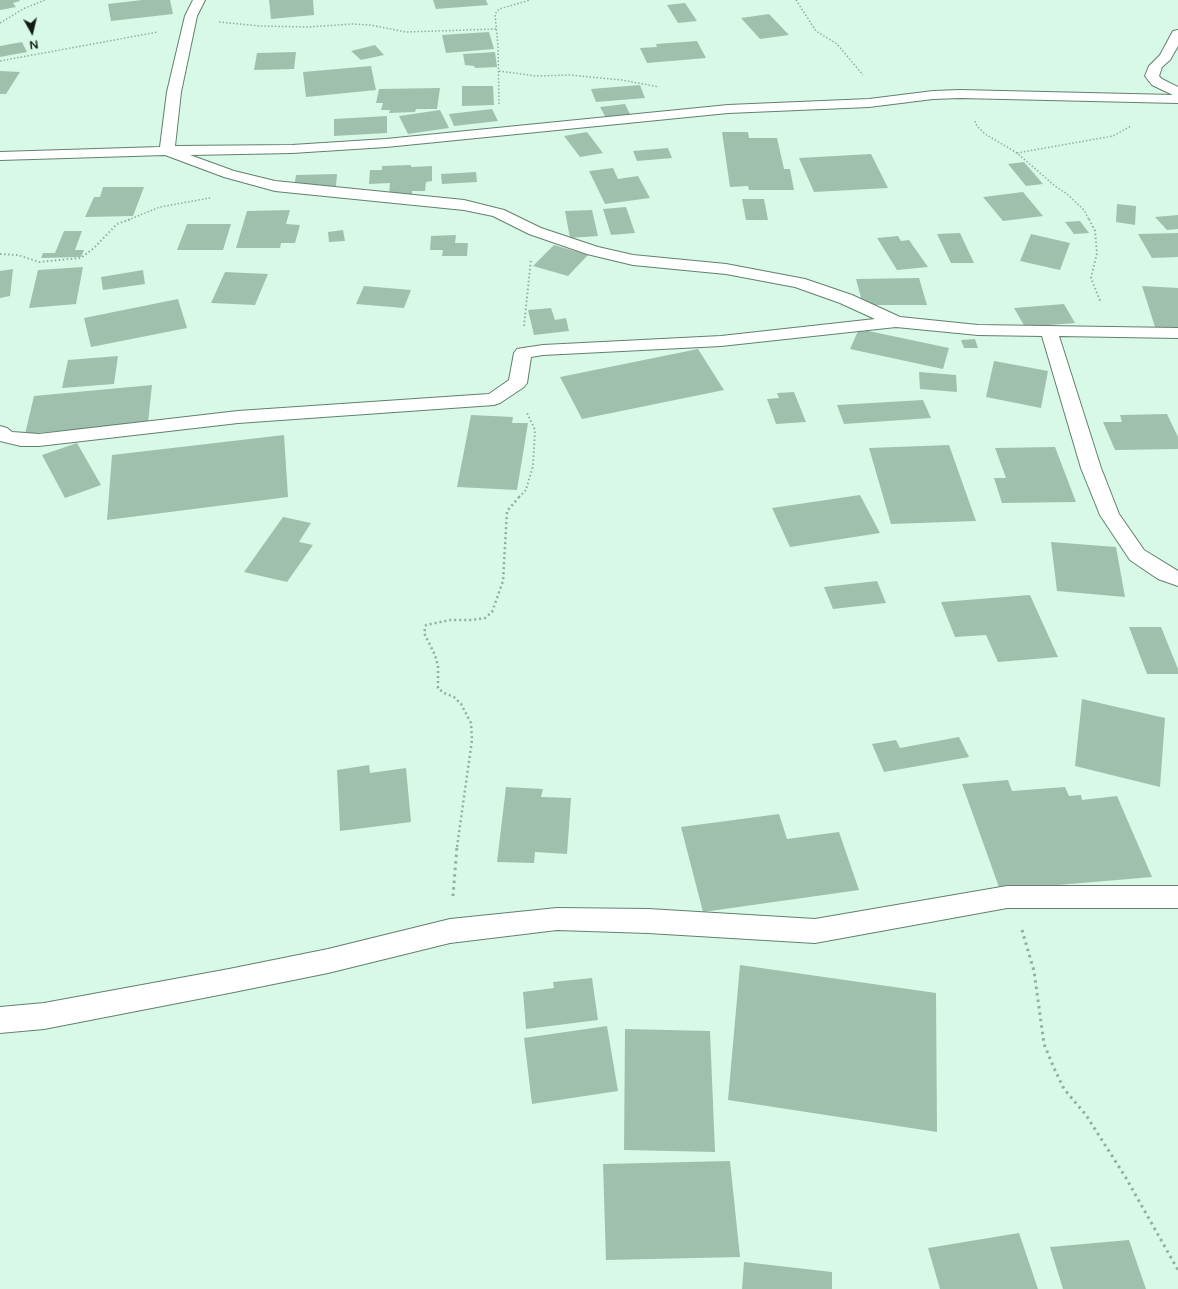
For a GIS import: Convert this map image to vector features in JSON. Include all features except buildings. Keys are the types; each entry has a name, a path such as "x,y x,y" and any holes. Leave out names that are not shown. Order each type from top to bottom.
{"street":[{"path":"167,151 174,92 190,22 199,0"},
{"path":"1178,34 1165,57 1156,66 1152,76 1157,82 1178,92"},
{"path":"0,156 292,149 386,143 500,130 728,109 868,103 933,95 1003,94 1178,99"},
{"path":"167,151 222,172 275,186 464,205 498,213 535,231 593,251 634,260 726,269 799,283 846,300 896,322"},
{"path":"0,432 6,437 21,440 38,440 238,417 494,399 518,383 523,353 543,350 721,341 896,322 978,330 1178,334"},
{"path":"1049,331 1091,468 1110,515 1137,555 1165,574 1178,579"},
{"path":"0,1020 44,1016 229,982 328,961 450,931 557,919 648,921 815,931 1007,897 1178,897"}],"path":[{"path":"0,23 25,8 45,0"},
{"path":"500,130 498,46 495,14 499,9 530,0"},
{"path":"796,0 812,27 837,44 858,68 864,78 858,95 846,104"},
{"path":"0,61 43,54 190,22 308,27 353,24 424,32 496,29"},
{"path":"499,71 536,76 569,75 622,80 664,88"},
{"path":"933,95 969,114 975,119 976,126 985,134 1017,153 1084,210 1095,231 1097,253 1091,278 1100,301 1118,332"},
{"path":"1017,153 1113,136 1131,126"},
{"path":"0,254 18,254 39,262 81,258 94,248 117,224 160,207 216,197"},
{"path":"523,353 524,321 535,231"},
{"path":"450,931 457,848 472,740 471,723 461,704 454,697 444,693 438,688 438,666 435,655 424,634 426,625 433,622 485,618 492,612 503,581 507,511 526,490 533,466 535,430 524,404 504,392"},
{"path":"1007,897 1024,934 1034,971 1044,1044 1054,1068 1064,1088 1086,1116 1126,1178 1178,1270"}]}
